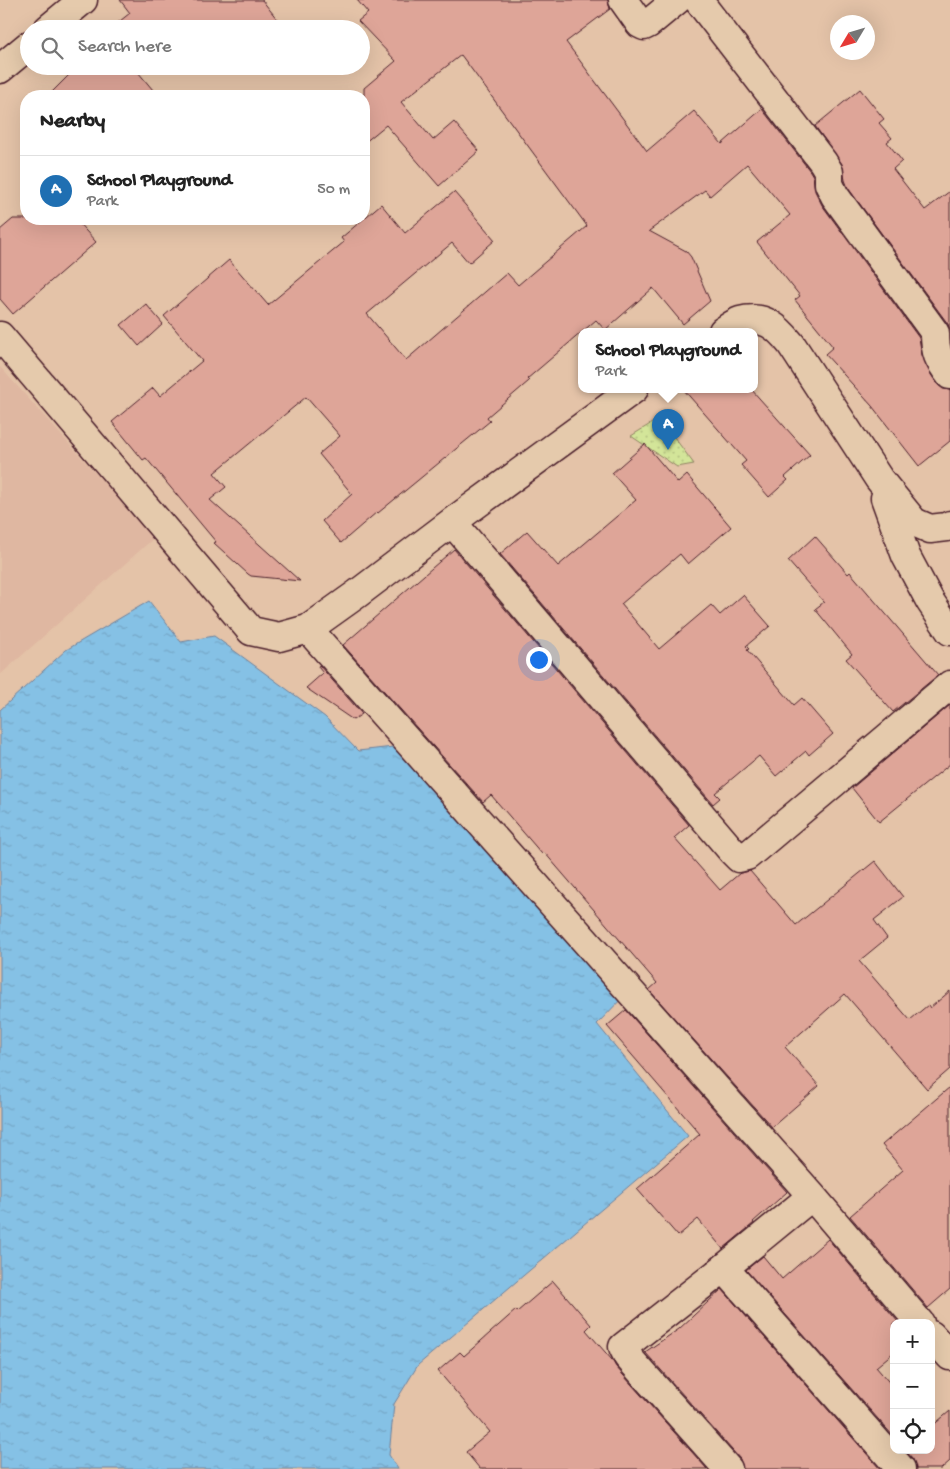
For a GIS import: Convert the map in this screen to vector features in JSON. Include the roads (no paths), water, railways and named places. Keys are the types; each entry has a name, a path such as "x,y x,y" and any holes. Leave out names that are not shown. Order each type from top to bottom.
{"street":[{"path":"59,20 83,0"},
{"path":"623,0 640,24 644,26 677,0"},
{"path":"698,0 824,162 829,172 829,184 835,196 935,333 935,352 950,375"},
{"path":"0,69 20,52"},
{"path":"728,328 740,321 757,319 776,327 791,344 879,479 914,522 930,530 950,526"},
{"path":"0,336 250,631 279,637 308,629 629,393"},
{"path":"879,479 906,556 930,601 950,631"},
{"path":"452,522 739,858 748,856 950,685"},
{"path":"308,629 812,1196 917,1319"},
{"path":"728,1469 628,1357 623,1347 812,1196"},
{"path":"724,1268 901,1469"},
{"path":"935,1339 950,1356"}],"water":[{"path":"149,601 181,642 214,636 325,717 358,751 402,746 628,992 597,1024 688,1136 418,1365 394,1404 389,1455 398,1469 0,1469 0,710 66,650"}],"place":[{"name":"School Playground","path":"668,450"}]}
